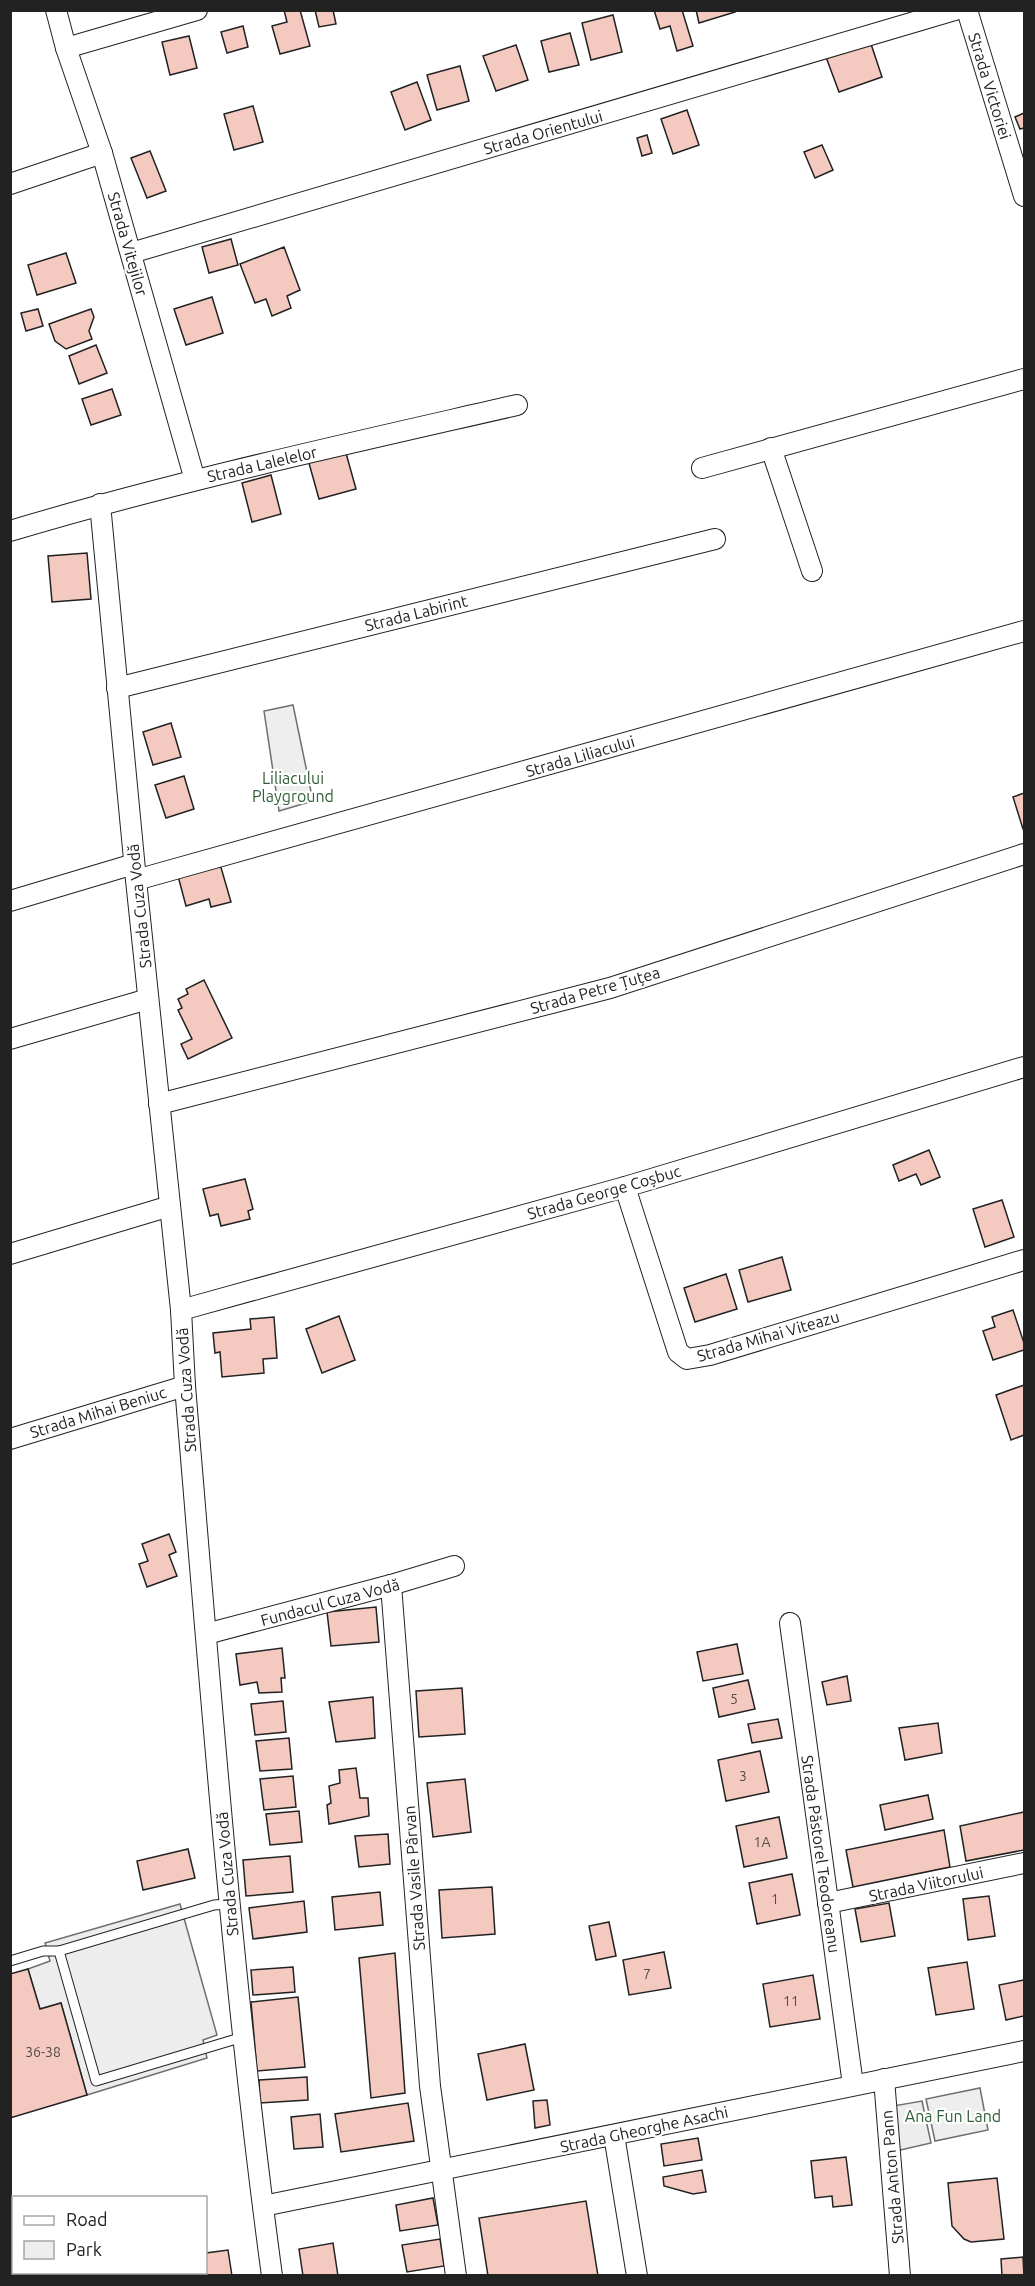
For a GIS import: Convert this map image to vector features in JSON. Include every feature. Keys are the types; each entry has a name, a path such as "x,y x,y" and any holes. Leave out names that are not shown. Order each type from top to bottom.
{"street":[{"name":"Strada Vitejilor","path":"56,10 66,48 102,153 195,480"},
{"path":"66,48 197,10"},
{"name":"Strada Orientului","path":"131,253 955,10"},
{"name":"Strada Victoriei","path":"967,10 1024,196"},
{"path":"10,184 102,153"},
{"path":"702,468 1024,379"},
{"name":"Strada Lalelelor","path":"10,531 100,504 195,480 517,405"},
{"path":"771,448 812,571"},
{"name":"Strada Cuza Vodă","path":"100,504 135,872 181,1310 185,1386 229,1904 272,2276"},
{"name":"Strada Labirint","path":"117,688 715,539"},
{"name":"Strada Liliacului","path":"10,901 135,872 1024,631"},
{"name":"Strada Petre Țuțea","path":"159,1104 610,988 1024,855"},
{"path":"10,1039 148,999"},
{"name":"Strada George Coșbuc","path":"181,1310 625,1187 1024,1067"},
{"name":"Strada Mihai Viteazu","path":"625,1187 678,1352 687,1359 710,1355 1024,1260"},
{"path":"10,1254 170,1206"},
{"name":"Strada Mihai Beniuc","path":"10,1439 185,1386"},
{"name":"Fundacul Cuza Vodă","path":"206,1634 392,1585 454,1566"},
{"name":"Strada Vasile Pârvan","path":"392,1585 430,2086 456,2276"},
{"name":"Strada Păstorel Teodoreanu","path":"790,1623 853,2085"},
{"name":"Strada Viitorului","path":"828,1903 1024,1863"},
{"name":"Strada Gheorghe Asachi","path":"263,2206 1024,2051"},
{"name":"Strada Anton Pann","path":"884,2079 900,2276"},
{"path":"614,2135 637,2276"}],"lane":[{"path":"10,1961 43,1951 59,1951 203,1908 229,1904"},
{"path":"59,1951 96,2081 243,2037"}],"green space":[{"name":"Liliacului Playground","path":"293,705 313,801 279,811 264,711"},
{"name":"Ana Fun Land","path":"980,2088 988,2130 935,2141 926,2099"}],"shaded area":[{"path":"180,1904 217,2035 203,2040 207,2058 87,2095 61,2003 40,2009 28,1969 50,1961 45,1943"},
{"path":"922,2101 931,2143 896,2151 893,2106"}],"building":[{"path":"284,10 300,10 310,46 280,54 272,26 287,22"},
{"path":"315,10 333,10 336,24 319,27"},
{"path":"654,10 682,10 693,46 677,51 670,26 660,29"},
{"path":"696,10 734,10 735,12 699,23"},
{"path":"613,15 622,52 591,60 582,23"},
{"path":"243,26 248,47 227,53 221,32"},
{"path":"570,33 579,65 549,72 541,41"},
{"path":"189,36 197,68 170,75 162,42"},
{"path":"870,41 882,77 839,92 826,57"},
{"path":"516,45 528,80 496,91 483,56"},
{"path":"460,66 469,101 437,110 427,75"},
{"path":"417,82 431,120 405,130 391,92"},
{"path":"253,106 263,142 234,150 224,114"},
{"path":"687,110 699,145 673,154 661,119"},
{"path":"1024,113 1024,128 1020,129 1015,117"},
{"path":"647,135 652,153 642,156 637,138"},
{"path":"822,145 833,170 815,178 804,152"},
{"path":"150,151 166,191 147,198 131,158"},
{"path":"231,239 238,265 209,273 202,247"},
{"path":"284,247 300,290 287,296 291,308 272,316 266,299 255,303 240,264"},
{"path":"66,253 76,283 37,295 28,265"},
{"path":"212,297 223,333 186,345 174,309"},
{"path":"38,309 43,326 26,331 21,313"},
{"path":"91,309 94,317 89,331 92,339 66,349 55,341 49,324"},
{"path":"96,345 107,373 79,384 69,356"},
{"path":"112,389 121,415 91,425 82,399"},
{"path":"344,446 356,489 319,499 307,456"},
{"path":"271,475 281,514 252,522 242,483"},
{"path":"87,553 91,599 52,602 48,556"},
{"path":"171,723 181,757 153,765 143,732"},
{"path":"184,776 194,809 166,818 155,785"},
{"path":"1024,793 1024,829 1023,829 1013,797"},
{"path":"220,864 231,902 211,907 209,899 186,906 178,876"},
{"path":"204,980 232,1038 188,1059 181,1044 192,1039 178,1010 182,1008 178,999 188,994 186,989"},
{"path":"929,1150 940,1177 921,1185 916,1174 899,1181 893,1165"},
{"path":"245,1179 253,1209 248,1211 250,1219 221,1226 218,1214 210,1216 203,1189"},
{"path":"1002,1200 1014,1237 985,1247 973,1209"},
{"path":"782,1257 791,1290 748,1302 739,1270"},
{"path":"726,1274 737,1309 695,1322 684,1288"},
{"path":"1013,1310 1024,1343 1024,1350 993,1360 983,1331 995,1327 992,1317"},
{"path":"339,1316 355,1360 322,1373 306,1329"},
{"path":"274,1317 277,1358 263,1359 264,1373 222,1377 220,1352 215,1353 213,1333 251,1329 250,1319"},
{"path":"1024,1385 1024,1435 1011,1440 996,1395"},
{"path":"169,1534 176,1552 169,1555 177,1576 147,1587 139,1564 148,1561 142,1544"},
{"path":"376,1607 379,1642 331,1646 327,1612"},
{"path":"737,1644 743,1674 703,1681 697,1652"},
{"path":"282,1648 285,1678 281,1678 282,1692 259,1693 257,1682 240,1685 236,1654"},
{"path":"847,1676 851,1701 827,1705 822,1682"},
{"path":"748,1680 755,1709 719,1717 713,1688"},
{"path":"462,1688 465,1734 419,1737 416,1691"},
{"path":"373,1697 375,1738 336,1742 329,1702"},
{"path":"283,1701 286,1732 255,1735 251,1704"},
{"path":"778,1719 782,1738 752,1743 748,1724"},
{"path":"938,1723 942,1753 905,1760 899,1728"},
{"path":"289,1738 292,1769 260,1771 256,1741"},
{"path":"760,1751 769,1792 726,1801 718,1760"},
{"path":"356,1768 360,1798 368,1798 369,1816 329,1824 327,1805 331,1803 329,1786 340,1783 339,1770"},
{"path":"293,1776 296,1807 264,1810 260,1779"},
{"path":"465,1779 471,1832 433,1837 427,1783"},
{"path":"928,1795 933,1819 885,1830 880,1805"},
{"path":"299,1811 302,1842 270,1845 266,1814"},
{"path":"1024,1812 1024,1850 966,1861 960,1826"},
{"path":"779,1817 787,1858 744,1867 736,1826"},
{"path":"944,1830 950,1867 853,1887 846,1850"},
{"path":"388,1834 390,1864 359,1867 355,1836"},
{"path":"188,1849 195,1878 143,1890 137,1861"},
{"path":"290,1856 293,1892 246,1896 243,1860"},
{"path":"792,1874 800,1915 757,1924 749,1883"},
{"path":"492,1887 495,1934 442,1938 439,1890"},
{"path":"380,1892 383,1925 335,1930 332,1897"},
{"path":"989,1896 995,1936 968,1940 963,1899"},
{"path":"304,1901 307,1932 253,1939 249,1908"},
{"path":"889,1903 895,1936 861,1942 855,1909"},
{"path":"609,1922 616,1956 596,1960 589,1926"},
{"path":"664,1952 671,1988 629,1995 623,1960"},
{"path":"395,1953 405,2093 371,2098 359,1958"},
{"path":"967,1962 974,2009 936,2015 928,1968"},
{"path":"293,1967 295,1992 253,1995 251,1970"},
{"path":"28,1969 40,2009 61,2003 87,2095 10,2118 10,1974"},
{"path":"813,1975 820,2019 770,2027 763,1984"},
{"path":"1024,1980 1024,2016 1006,2020 999,1985"},
{"path":"298,1997 305,2067 257,2071 251,2002"},
{"path":"525,2044 534,2090 487,2100 478,2054"},
{"path":"307,2077 308,2100 260,2103 259,2080"},
{"path":"547,2100 550,2125 535,2128 533,2101"},
{"path":"408,2103 414,2141 341,2152 335,2114"},
{"path":"320,2114 323,2147 294,2149 291,2117"},
{"path":"698,2138 702,2160 664,2166 661,2144"},
{"path":"846,2157 852,2205 833,2207 832,2196 815,2198 811,2161"},
{"path":"702,2170 706,2192 693,2194 664,2186 663,2177"},
{"path":"997,2178 1004,2239 971,2242 964,2239 952,2226 948,2183"},
{"path":"433,2198 438,2225 400,2231 396,2205"},
{"path":"586,2201 598,2276 488,2276 479,2218"},
{"path":"440,2239 444,2266 407,2272 402,2245"},
{"path":"333,2243 338,2276 303,2276 299,2249"},
{"path":"228,2250 232,2276 176,2276 176,2274 207,2274 207,2253"},
{"path":"1023,2257 1024,2276 1002,2276 1001,2259"}]}
